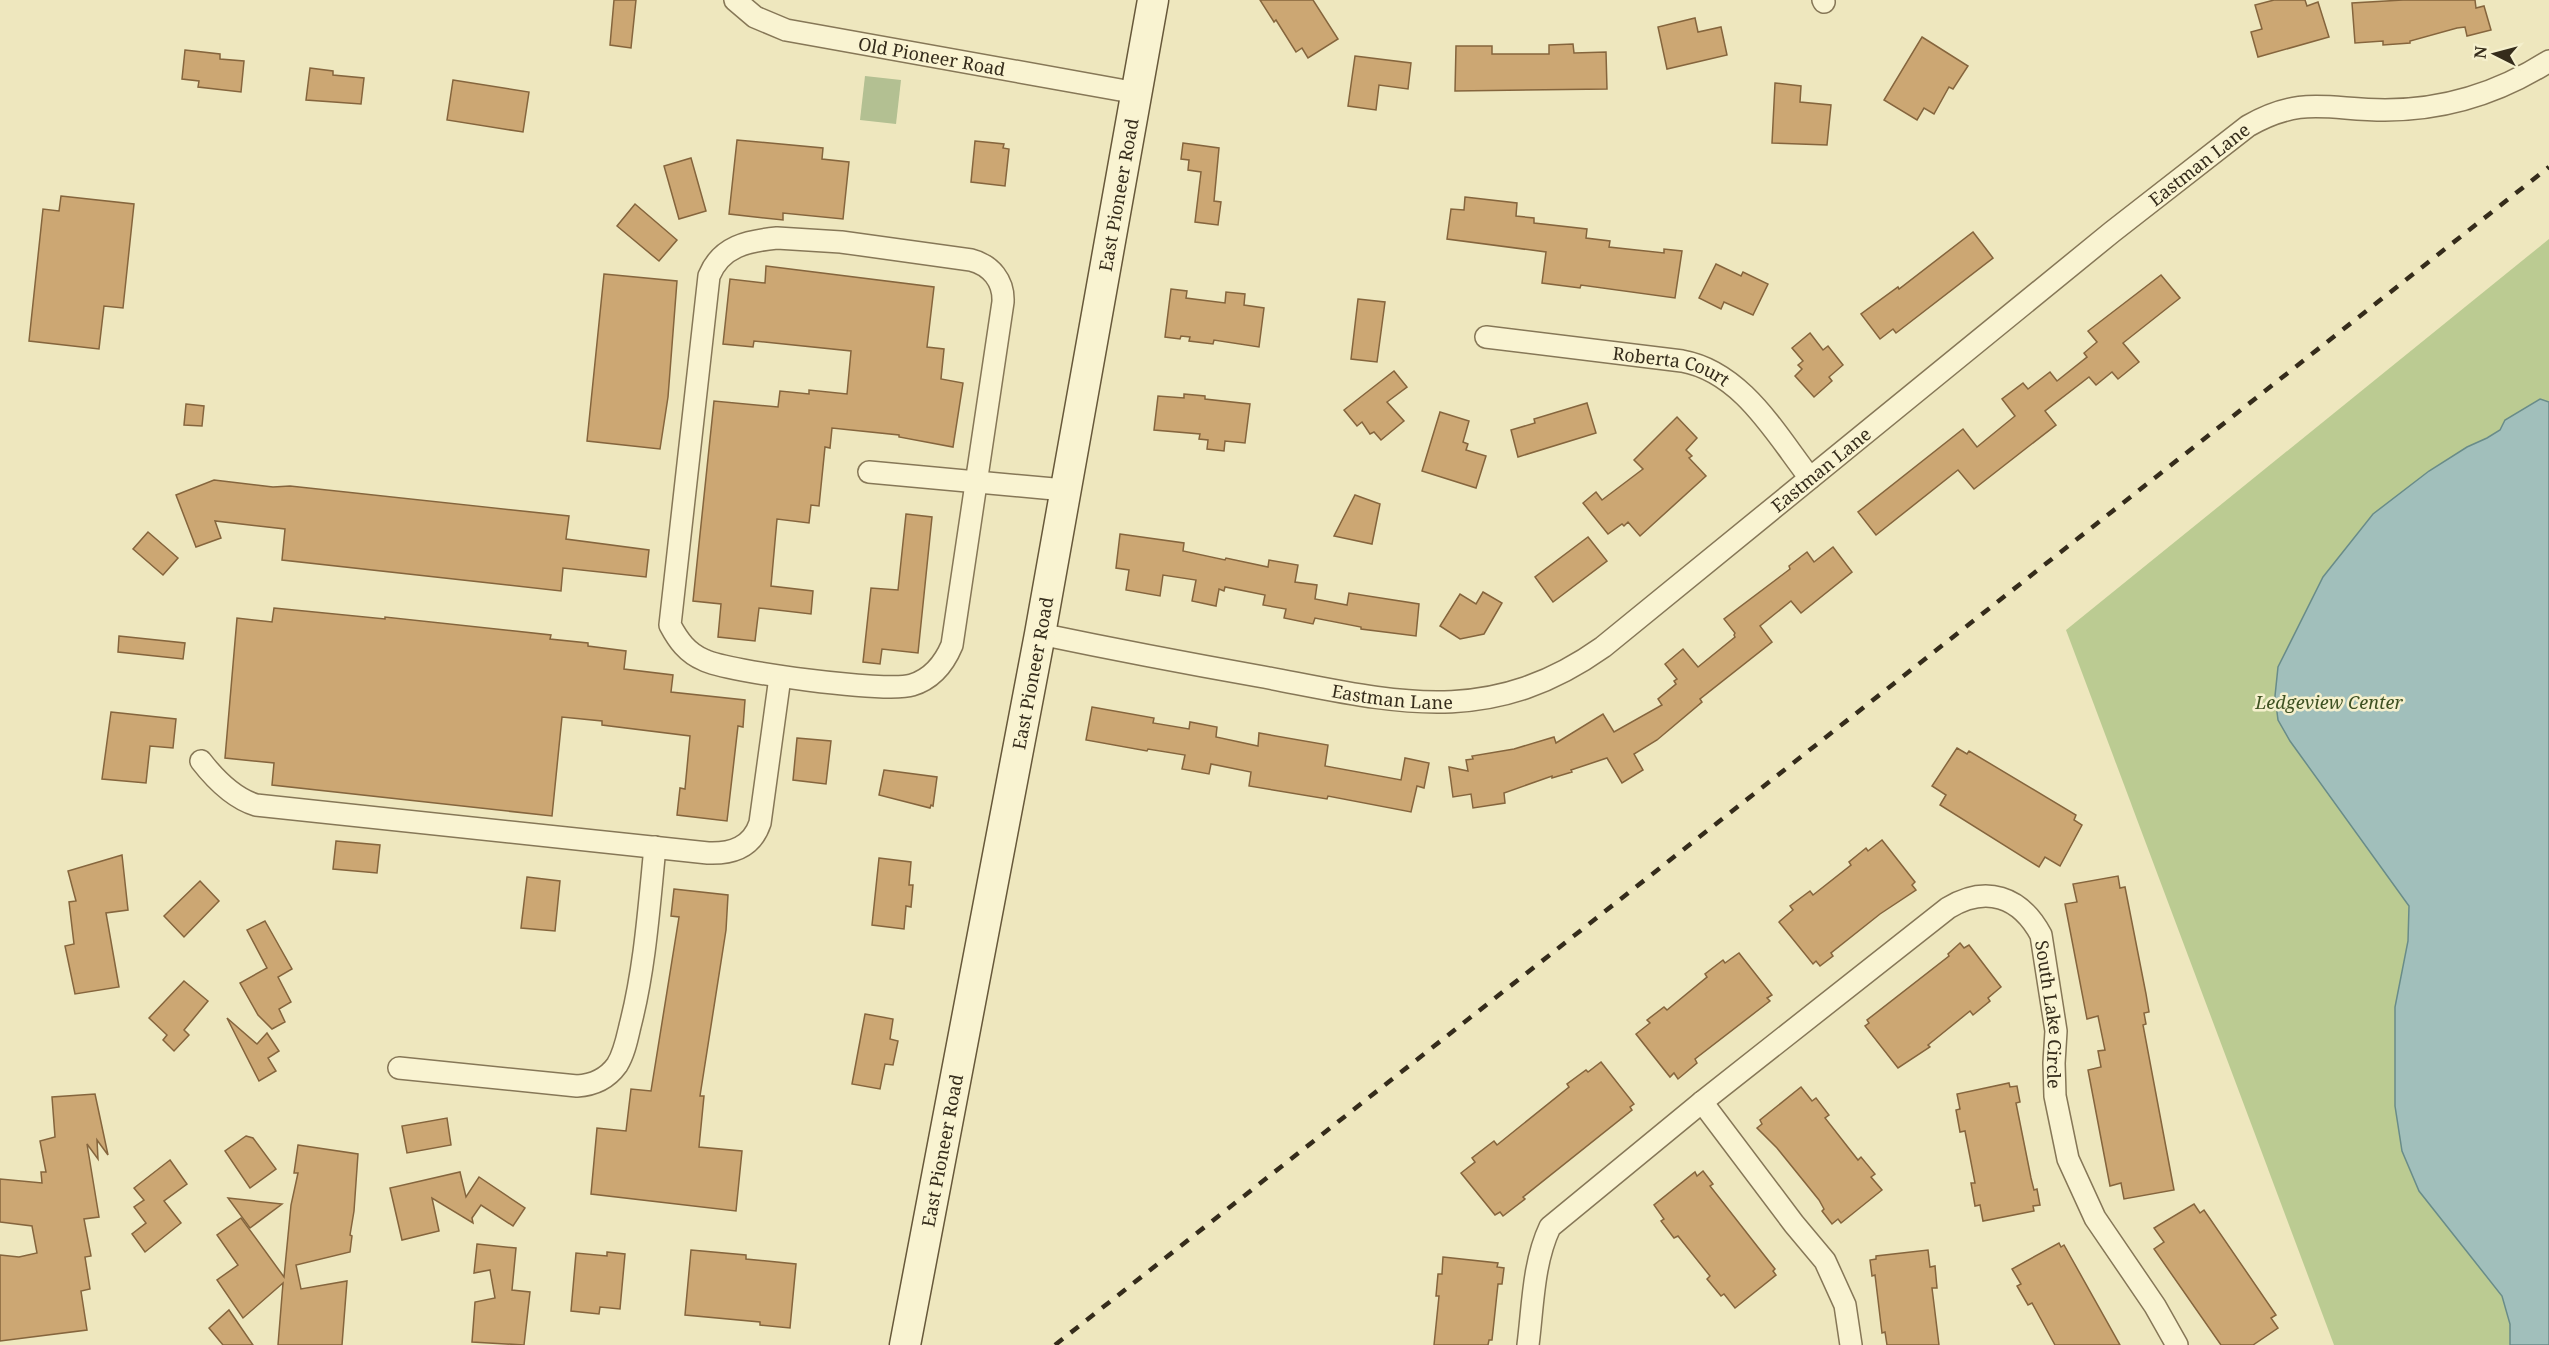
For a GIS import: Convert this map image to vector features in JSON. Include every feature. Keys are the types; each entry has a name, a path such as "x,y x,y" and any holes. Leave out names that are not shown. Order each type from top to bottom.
{"main road":[{"name":"East Pioneer Road","path":"904,1345 1040,634 1153,0"}],"street":[{"name":"Old Pioneer Road","path":"735,0 755,17 786,30 1137,93"},
{"name":"Eastman Lane","path":"1040,634 1395,701 1445,703 1489,698 1533,685 1591,656 2112,232 2256,121 2279,112 2314,105 2400,110 2455,102 2498,88 2549,61"},
{"path":"777,238 841,242 971,260 988,268 1000,283 1003,296 953,639 947,657 935,673 918,683 899,688 780,677 706,662 685,647 670,625 711,270 723,254 740,244 777,238"},
{"name":"Roberta Court","path":"1486,337 1683,361 1716,371 1740,389 1810,478"},
{"path":"868,472 1065,490"},
{"path":"201,760 218,781 233,793 256,805 721,853 740,848 755,835 760,823 780,677"},
{"path":"399,1068 577,1086 590,1084 608,1075 622,1054 635,1006 644,952 655,847"},
{"name":"South Lake Circle","path":"1528,1345 1542,1242 1550,1227 1702,1102 1947,908 1961,900 1977,896 1993,896 2009,901 2022,909 2033,921 2041,935 2056,1031 2055,1096 2064,1143 2074,1174 2095,1218 2155,1306 2177,1345"},
{"path":"1702,1102 1794,1224 1825,1261 1845,1305 1851,1345"}],"green space":[{"path":"865,76 901,80 896,124 860,120"},
{"name":"Ledgeview Center","path":"2549,239 2549,1345 2334,1345 2066,630"}],"water":[{"path":"2540,399 2549,402 2549,1345 2510,1345 2510,1324 2502,1296 2419,1191 2402,1151 2395,1106 2395,1007 2408,941 2409,906 2290,741 2278,720 2275,696 2278,667 2323,577 2373,514 2429,471 2500,430 2505,420"}],"building":[{"path":"614,0 636,0 631,48 610,45"},
{"path":"1260,0 1313,0 1338,39 1308,58 1302,48 1296,52"},
{"path":"2274,0 2305,0 2307,6 2318,2 2329,37 2258,57 2251,32 2262,29 2255,5"},
{"path":"2475,0 2476,8 2484,6 2491,30 2467,36 2465,27 2410,41 2410,43 2383,45 2383,41 2355,43 2352,3"},
{"path":"1695,18 1698,32 1721,27 1727,55 1667,69 1658,27"},
{"path":"1922,37 1968,66 1953,89 1949,87 1934,114 1924,108 1917,120 1884,100"},
{"path":"1573,44 1574,53 1606,52 1607,89 1455,91 1456,46 1492,46 1492,54 1549,54 1549,45"},
{"path":"185,50 220,54 220,59 244,61 241,92 198,87 199,81 182,79"},
{"path":"1355,56 1411,63 1408,89 1379,85 1376,110 1348,106"},
{"path":"310,68 333,71 333,75 364,78 361,104 306,100"},
{"path":"453,80 529,92 523,132 447,120"},
{"path":"1775,83 1801,86 1800,102 1831,105 1827,145 1772,143"},
{"path":"737,140 823,148 822,159 849,162 843,219 783,213 783,220 729,214"},
{"path":"975,141 1004,144 1003,148 1009,149 1005,186 971,182"},
{"path":"1183,143 1219,148 1214,201 1221,202 1218,225 1195,222 1201,172 1188,170 1189,160 1181,159"},
{"path":"691,158 706,211 679,219 664,166"},
{"path":"61,196 134,204 123,308 104,306 99,349 29,341 43,209 59,211"},
{"path":"1465,197 1517,203 1516,216 1534,218 1534,223 1587,229 1586,238 1610,241 1609,247 1664,253 1664,249 1682,251 1675,298 1581,285 1580,288 1542,283 1546,252 1447,239 1451,209 1464,210"},
{"path":"635,204 677,240 659,261 617,226"},
{"path":"1973,232 1993,258 1896,333 1893,329 1880,339 1861,314 1898,287 1899,289"},
{"path":"1716,264 1741,276 1743,272 1768,284 1753,315 1724,302 1721,309 1699,298"},
{"path":"766,266 934,287 927,347 944,349 941,379 963,383 953,447 899,437 899,435 832,428 830,448 825,447 819,506 811,505 809,523 777,519 771,586 813,591 811,614 759,608 755,641 718,637 721,604 693,601 714,401 778,407 780,391 809,394 809,390 847,394 851,351 754,341 753,347 723,344 730,279 765,283"},
{"path":"604,274 677,281 668,397 660,449 587,441"},
{"path":"2161,275 2180,298 2123,343 2139,362 2118,379 2112,372 2096,385 2089,377 2045,411 2056,425 1974,489 1958,470 1876,535 1858,512 1963,429 1977,447 2015,416 2002,399 2023,383 2028,389 2050,372 2057,381 2087,357 2084,353 2097,342 2088,331"},
{"path":"1171,289 1187,291 1186,298 1225,303 1226,292 1245,294 1244,305 1264,308 1259,347 1214,340 1213,344 1189,341 1190,337 1181,336 1180,339 1165,337"},
{"path":"1358,299 1385,302 1377,362 1351,359"},
{"path":"1810,333 1823,350 1828,346 1843,365 1829,377 1832,381 1814,397 1795,376 1802,369 1798,365 1803,361 1792,348"},
{"path":"1394,371 1407,387 1387,402 1404,421 1381,440 1374,432 1370,434 1362,422 1357,426 1344,410"},
{"path":"1184,394 1250,404 1245,443 1225,441 1224,451 1207,449 1208,440 1199,439 1200,434 1154,430 1158,396 1184,398"},
{"path":"1587,403 1596,433 1518,457 1511,430 1535,423 1534,419"},
{"path":"186,404 204,406 202,426 184,425"},
{"path":"1440,412 1469,421 1463,442 1468,444 1466,450 1486,456 1476,488 1422,471"},
{"path":"1677,417 1697,438 1686,450 1692,456 1689,458 1706,476 1640,536 1628,522 1608,534 1583,503 1596,492 1602,500 1643,469 1634,460"},
{"path":"214,480 569,516 566,539 649,550 646,577 563,568 561,591 282,560 285,529 215,521 221,538 196,547 176,495"},
{"path":"1355,495 1380,504 1372,544 1334,536"},
{"path":"906,514 932,517 918,653 882,649 880,664 863,662 871,588 898,590"},
{"path":"148,532 178,558 163,575 133,549"},
{"path":"1120,534 1184,543 1183,551 1225,560 1226,558 1268,567 1269,560 1298,565 1295,582 1317,585 1315,599 1347,605 1349,593 1419,604 1416,636 1361,629 1361,627 1315,618 1313,624 1284,618 1286,609 1263,605 1265,595 1225,587 1224,591 1219,589 1216,606 1192,601 1196,580 1163,575 1160,596 1126,590 1129,570 1116,568"},
{"path":"1588,537 1607,561 1553,602 1535,577"},
{"path":"1833,547 1852,572 1801,613 1791,601 1760,626 1772,642 1700,699 1702,702 1657,740 1634,754 1643,770 1622,783 1607,758 1571,770 1572,772 1552,778 1552,776 1504,793 1505,803 1473,808 1471,794 1453,797 1449,767 1468,771 1466,760 1473,759 1472,756 1514,749 1554,737 1556,743 1603,714 1614,732 1662,705 1658,699 1676,684 1674,681 1677,679 1665,664 1683,649 1698,667 1735,637 1735,633 1724,619 1790,569 1789,566 1807,552 1814,562"},
{"path":"1483,592 1502,603 1484,634 1460,639 1440,626 1460,594 1476,604"},
{"path":"274,608 385,619 385,617 551,635 550,639 588,643 588,646 626,651 624,669 673,675 671,692 745,700 743,727 738,726 727,821 677,815 680,788 685,789 690,736 602,725 602,721 562,717 552,816 272,785 274,763 225,758 237,618 272,622"},
{"path":"119,636 185,643 183,659 118,652"},
{"path":"1092,707 1154,718 1153,723 1189,729 1190,722 1217,727 1216,737 1258,746 1259,733 1328,745 1325,766 1401,780 1405,758 1429,763 1424,788 1417,786 1411,812 1328,796 1327,799 1249,786 1251,772 1211,764 1209,774 1182,769 1185,755 1086,740"},
{"path":"111,712 176,719 173,748 150,746 146,783 102,779"},
{"path":"797,738 831,741 826,784 793,780"},
{"path":"1957,748 1967,754 1969,751 2076,815 2074,820 2082,825 2060,866 2045,857 2039,867 1940,805 1946,795 1932,786"},
{"path":"884,770 937,777 933,806 931,805 930,808 879,795"},
{"path":"1882,840 1915,882 1912,885 1916,890 1880,914 1831,953 1833,956 1820,966 1816,961 1813,964 1779,922 1793,910 1790,906 1810,891 1813,895 1851,865 1849,862 1866,848 1868,851"},
{"path":"336,841 380,845 377,873 333,869"},
{"path":"122,855 128,910 106,913 119,987 75,994 65,946 74,944 69,902 76,901 68,871"},
{"path":"879,858 911,862 909,885 913,885 911,907 906,906 904,929 872,925"},
{"path":"2118,876 2120,888 2125,887 2146,994 2149,1012 2144,1013 2146,1024 2143,1025 2174,1190 2124,1199 2121,1183 2110,1186 2088,1070 2101,1067 2098,1051 2105,1050 2098,1016 2087,1019 2065,904 2077,902 2073,884"},
{"path":"527,877 560,881 555,931 521,928"},
{"path":"200,881 219,901 184,937 164,916"},
{"path":"674,889 728,895 726,930 700,1096 704,1096 699,1147 742,1151 736,1211 591,1194 597,1128 626,1131 631,1089 651,1091 679,917 671,916"},
{"path":"265,921 292,969 278,977 291,1002 279,1009 285,1022 272,1029 258,1015 240,983 267,968 247,930"},
{"path":"1960,943 1964,948 1969,945 2001,987 1988,998 1990,1001 1973,1015 1970,1011 1928,1045 1930,1047 1898,1068 1865,1026 1869,1023 1867,1020 1949,956 1948,954"},
{"path":"1739,953 1772,995 1767,998 1770,1001 1695,1059 1697,1063 1678,1079 1674,1073 1670,1077 1636,1034 1650,1023 1647,1020 1664,1007 1667,1010 1707,977 1705,974 1723,960 1725,963"},
{"path":"184,981 208,1001 184,1030 189,1035 174,1051 163,1040 167,1035 149,1018"},
{"path":"865,1014 893,1019 890,1039 898,1041 893,1065 885,1064 880,1089 852,1084"},
{"path":"227,1018 257,1044 267,1033 279,1051 268,1058 276,1071 259,1081"},
{"path":"1601,1062 1634,1104 1630,1107 1632,1110 1523,1197 1525,1199 1503,1216 1500,1212 1495,1215 1461,1173 1475,1162 1472,1158 1494,1141 1497,1145 1569,1087 1567,1084"},
{"path":"2009,1083 2010,1087 2017,1086 2020,1102 2016,1103 2031,1178 2034,1190 2037,1189 2040,1205 2033,1206 2034,1211 1983,1221 1980,1205 1975,1206 1971,1183 1975,1183 1965,1131 1960,1132 1956,1110 1960,1109 1957,1094"},
{"path":"1801,1087 1812,1101 1816,1098 1829,1115 1825,1118 1858,1160 1861,1157 1875,1174 1871,1177 1882,1190 1841,1223 1838,1219 1832,1224 1822,1211 1824,1209 1819,1200 1777,1148 1757,1128 1762,1124 1760,1120"},
{"path":"95,1094 108,1155 97,1140 98,1159 87,1144 99,1217 84,1219 91,1256 85,1257 90,1289 81,1291 87,1330 0,1341 0,1255 19,1257 37,1253 32,1226 0,1222 0,1179 42,1183 41,1172 46,1172 40,1141 55,1137 52,1097"},
{"path":"447,1118 451,1145 407,1153 402,1126"},
{"path":"246,1136 253,1138 276,1169 250,1188 225,1151"},
{"path":"298,1145 358,1154 350,1252 296,1265 301,1289 347,1281 342,1345 278,1345 283,1283 243,1318 217,1280 238,1265 217,1235 241,1218 284,1277 291,1205 298,1173 294,1173"},
{"path":"170,1160 187,1184 164,1201 181,1223 145,1252 132,1234 146,1223 134,1207 144,1200 134,1188"},
{"path":"1703,1171 1713,1184 1710,1186 1775,1269 1773,1271 1776,1275 1735,1308 1724,1294 1721,1296 1707,1279 1710,1276 1678,1236 1674,1238 1661,1221 1664,1219 1654,1205 1695,1172 1697,1176"},
{"path":"460,1172 466,1197 479,1177 525,1208 513,1226 481,1205 472,1218 473,1223 432,1198 439,1231 402,1240 390,1188"},
{"path":"228,1198 282,1204 250,1228"},
{"path":"2194,1204 2200,1213 2204,1210 2276,1315 2271,1318 2278,1328 2253,1345 2221,1345 2154,1249 2164,1242 2154,1228"},
{"path":"2059,1243 2061,1247 2064,1245 2120,1345 2055,1345 2032,1303 2028,1305 2017,1286 2021,1284 2012,1269"},
{"path":"477,1244 516,1248 512,1290 530,1292 524,1345 472,1342 475,1302 495,1298 490,1270 474,1273"},
{"path":"691,1250 746,1255 746,1259 796,1264 790,1328 760,1325 760,1322 685,1315"},
{"path":"1928,1250 1930,1267 1935,1266 1937,1288 1932,1288 1939,1345 1887,1345 1885,1332 1882,1333 1875,1275 1872,1276 1870,1260 1876,1259 1876,1256"},
{"path":"607,1252 625,1254 620,1309 600,1307 599,1314 571,1311 576,1253 607,1256"},
{"path":"1443,1257 1498,1263 1497,1267 1504,1268 1502,1284 1498,1284 1492,1340 1489,1340 1488,1345 1434,1345 1439,1296 1436,1296 1438,1274 1442,1274"},
{"path":"229,1310 253,1345 223,1345 209,1328"}],"railway":[{"path":"1055,1345 2549,167"}]}
